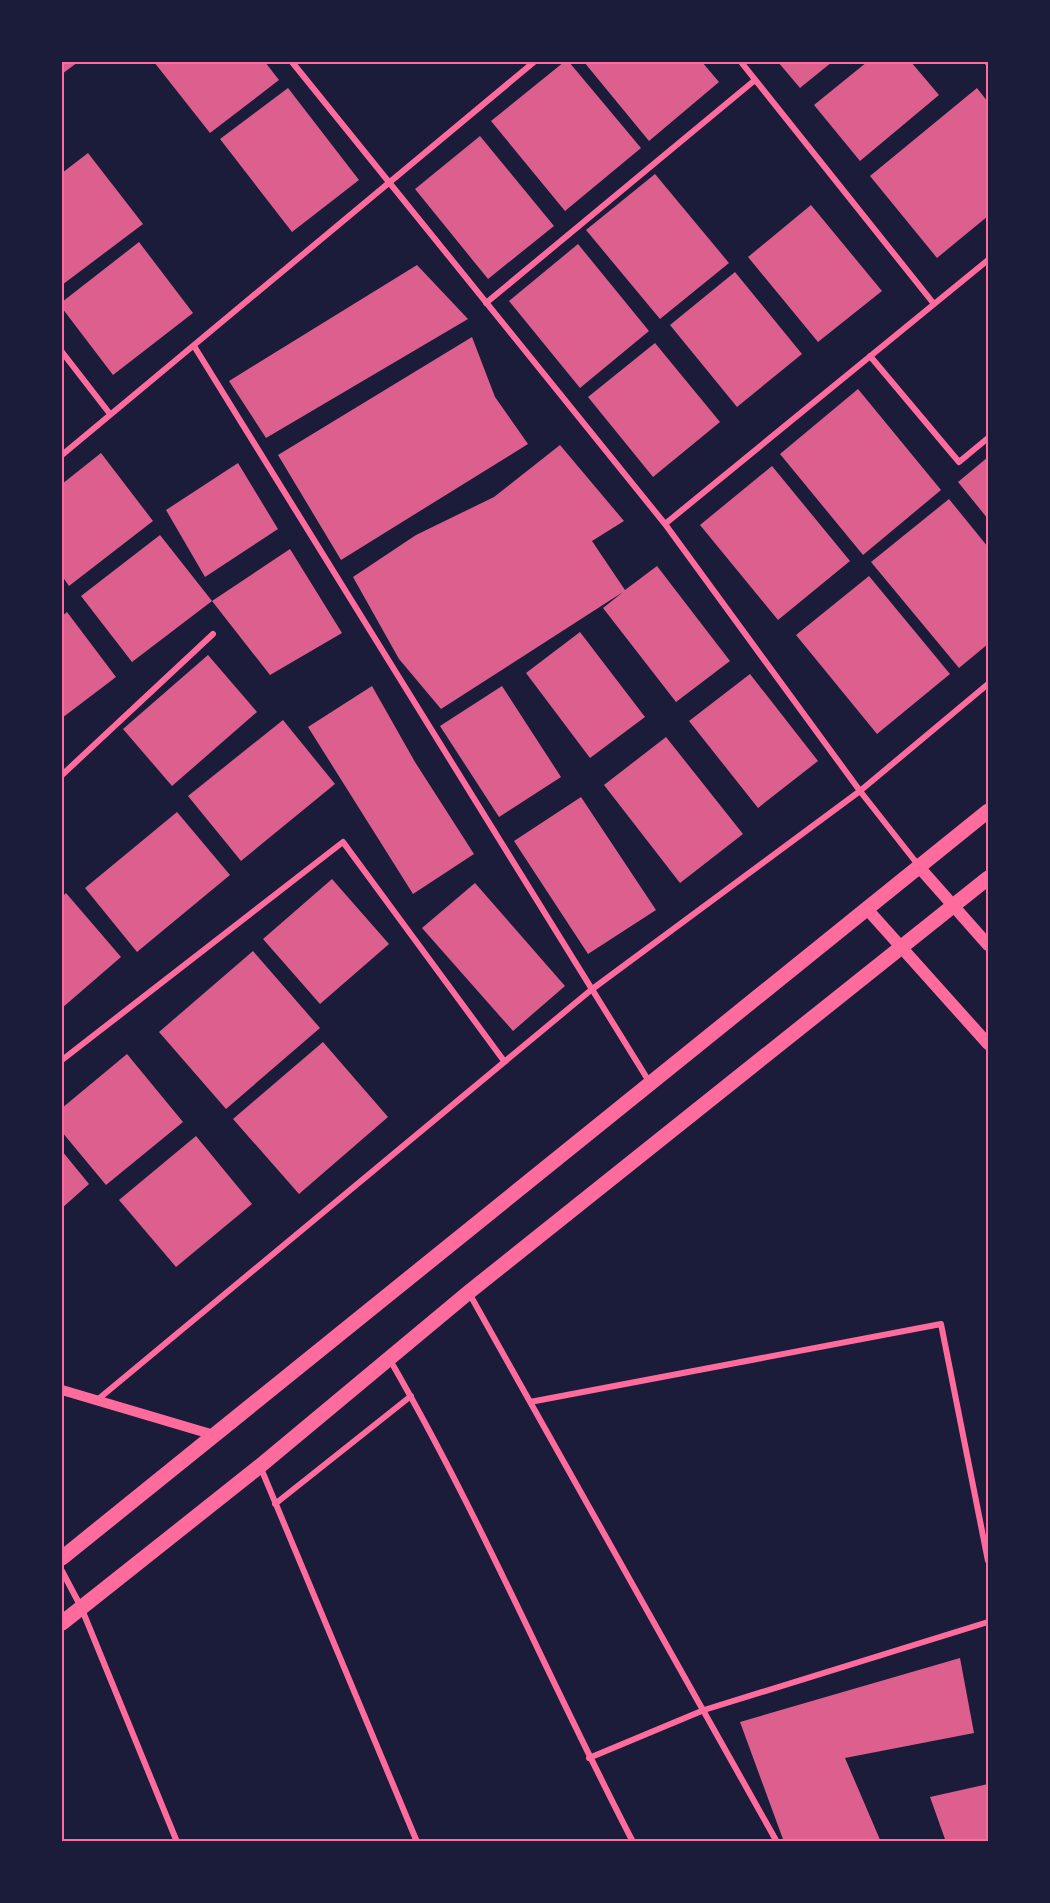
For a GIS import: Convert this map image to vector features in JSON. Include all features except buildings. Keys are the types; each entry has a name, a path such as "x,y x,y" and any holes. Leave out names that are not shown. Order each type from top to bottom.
{"main road":[{"path":"62,1558 988,811"},
{"path":"919,867 988,945"},
{"path":"62,1623 260,1466 469,1292 988,878"},
{"path":"867,909 988,1044"}],"street":[{"path":"292,62 665,524 860,791 919,867"},
{"path":"62,455 534,62"},
{"path":"741,62 934,304"},
{"path":"486,303 755,80"},
{"path":"665,524 988,260"},
{"path":"194,346 650,1083"},
{"path":"62,352 110,414"},
{"path":"870,356 959,462 988,438"},
{"path":"62,775 213,634"},
{"path":"95,1401 591,990 860,791 988,684"},
{"path":"62,1059 343,842 504,1061"},
{"path":"469,1292 777,1842"},
{"path":"530,1402 941,1324 988,1561"},
{"path":"389,1359 443,1453 633,1842"},
{"path":"62,1390 214,1435"},
{"path":"275,1504 411,1396"},
{"path":"260,1466 417,1842"},
{"path":"62,1571 81,1607 177,1842"},
{"path":"590,1758 704,1710 988,1622"}]}
